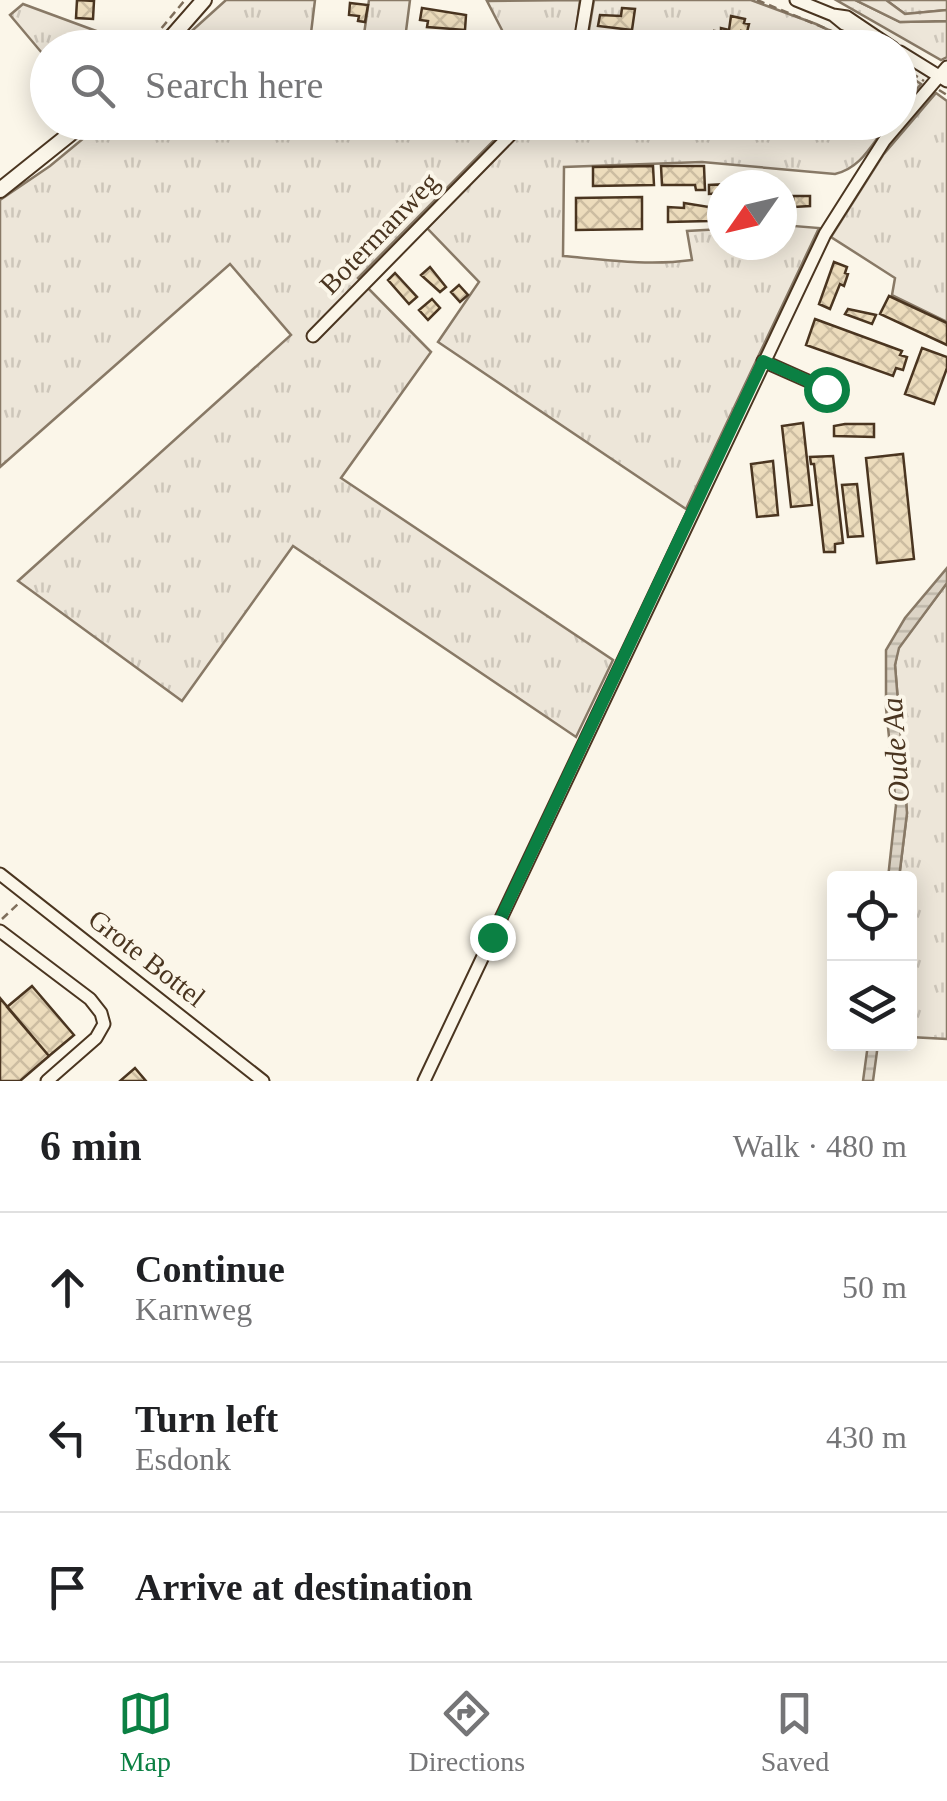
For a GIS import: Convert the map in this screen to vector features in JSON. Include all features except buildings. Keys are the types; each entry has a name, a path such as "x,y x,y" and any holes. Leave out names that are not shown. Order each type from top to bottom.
{"main road":[{"path":"176,30 199,2"},
{"path":"0,190 62,140"}],"street":[{"path":"582,30 587,0"},
{"path":"796,0 833,15 848,16 860,30"},
{"path":"917,61 945,75 917,105"},
{"name":"Botermanweg","path":"314,336 505,140"},
{"path":"424,1081 825,234 885,140"},
{"path":"763,361 826,389"},
{"name":"Grote Bottel","path":"0,874 263,1081"},
{"path":"0,931 90,999 101,1012 104,1024 96,1038 47,1081"}],"path":[{"path":"757,0 840,30"},
{"path":"166,30 199,2"},
{"path":"0,921 26,896"}],"green space":[{"path":"226,0 315,0 311,30 193,30"},
{"path":"369,0 410,0 406,30 365,30"},
{"path":"580,0 576,30 502,30 487,1"},
{"path":"594,0 751,0 829,30 589,30"},
{"path":"836,0 855,0 900,22 947,21 947,57 941,60 917,46 917,30 888,30"},
{"path":"855,0 886,0 905,14 947,10 947,21 900,22"},
{"path":"886,0 947,0 947,10 905,14"},
{"path":"23,4 94,30 30,30 30,39 10,15"},
{"path":"936,93 947,101 947,322 892,295 895,278 831,237 896,140 917,140 917,115"},
{"path":"81,140 494,140 358,278 431,352 341,478 613,660 576,737 293,546 182,701 18,581 291,335 230,264 0,467 0,200"},
{"path":"512,140 876,140 852,166 835,174 702,162 564,167 563,256 643,262 692,260 687,231 707,230 707,260 797,260 797,226 819,228 686,509 438,342 479,282 427,228"},
{"path":"947,583 947,1039 917,1037 917,871 900,871 907,813 895,665 898,648"}],"water":[{"name":"Oude Aa","path":"947,568 947,583 899,648 895,665 907,813 900,871 889,871 896,805 886,708 886,650 905,618"},
{"path":"867,1051 877,1051 873,1081 863,1081"}],"route":[{"path":"492,937 763,361 826,389"}]}
